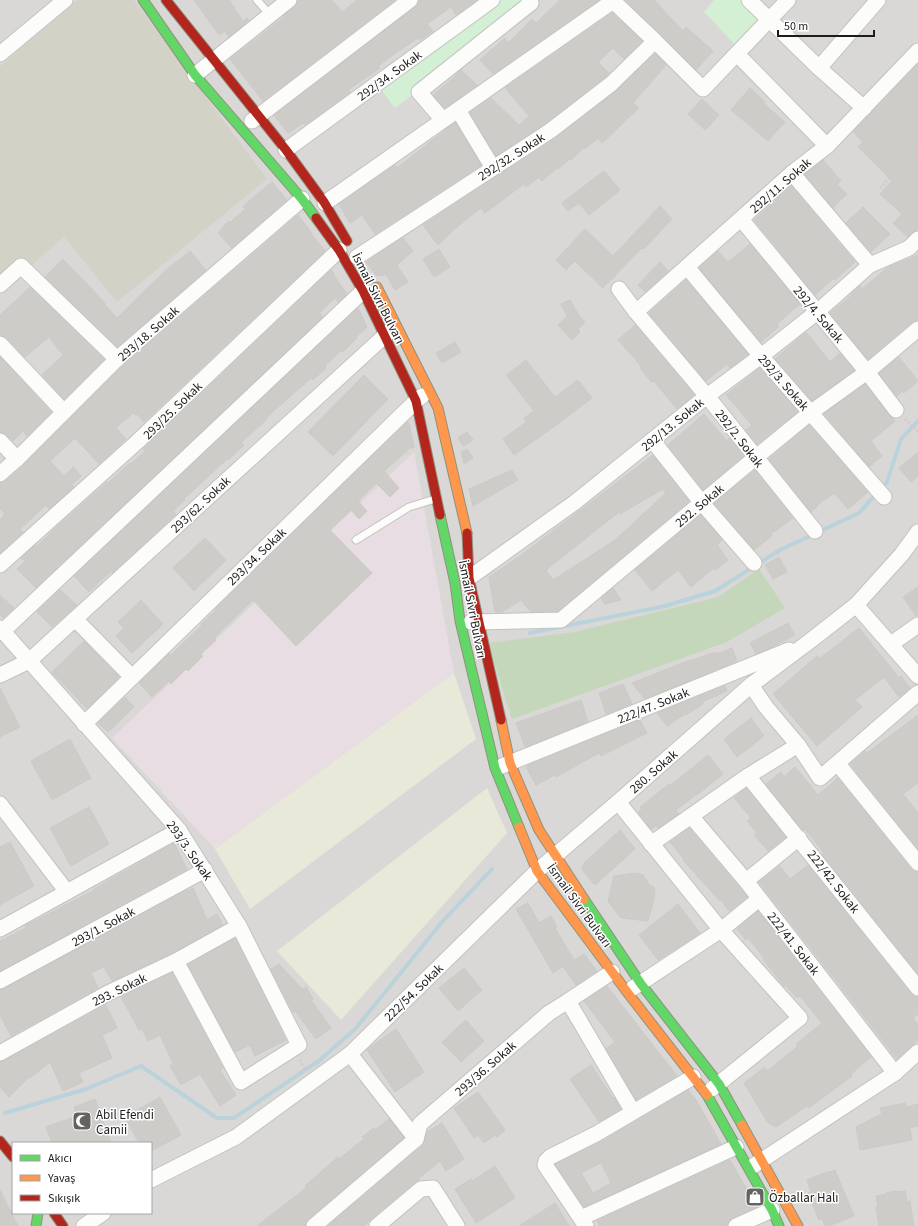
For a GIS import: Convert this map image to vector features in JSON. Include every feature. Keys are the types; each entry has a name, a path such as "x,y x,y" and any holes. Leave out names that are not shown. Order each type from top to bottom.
{"main road":[{"name":"İsmail Sivri Bulvarı","path":"143,0 196,75 302,199 339,250 363,291 416,401 447,495 467,531 469,578 477,622 510,763 539,830 641,984 719,1084 780,1226"},
{"path":"150,8 161,0"},
{"name":"İsmail Sivri Bulvarı","path":"166,0 286,150 325,203 359,260"},
{"name":"İsmail Sivri Bulvarı","path":"370,277 375,283 438,408 460,621 495,768 538,871 627,992 706,1093 736,1147 754,1165 798,1226"},
{"path":"0,1141 12,1156"},
{"path":"36,1226 38,1214"},
{"path":"55,1214 63,1226"}],"street":[{"path":"0,54 65,0"},
{"path":"196,75 289,0"},
{"path":"242,130 259,115 410,0"},
{"name":"292/34. Sokak","path":"286,150 492,0"},
{"path":"749,0 864,108"},
{"path":"325,203 612,1 703,89 788,0"},
{"path":"820,68 878,0"},
{"path":"443,120 419,92 530,2"},
{"name":"292/32. Sokak","path":"359,260 493,168 550,131 611,84 655,41"},
{"name":"292/11. Sokak","path":"636,312 792,173 826,146 918,51"},
{"path":"737,54 826,146"},
{"path":"458,110 493,168"},
{"path":"792,173 870,265"},
{"name":"293/18. Sokak","path":"0,474 17,459 117,359 302,199"},
{"name":"292/4. Sokak","path":"741,219 867,372 896,410"},
{"name":"292/13. Sokak","path":"469,578 574,503 707,396 817,312 870,265 909,248 918,239"},
{"name":"293/25. Sokak","path":"0,565 137,442 339,250"},
{"path":"2,280 21,266 117,359"},
{"name":"292/3. Sokak","path":"687,267 761,356 884,497"},
{"name":"292/2. Sokak","path":"619,289 636,312 707,396 814,531"},
{"path":"1,629 363,291"},
{"name":"293/62. Sokak","path":"0,675 29,661 384,335 396,326"},
{"name":"292. Sokak","path":"460,621 561,620 810,413 867,372 918,329"},
{"path":"0,344 64,412"},
{"name":"293/34. Sokak","path":"84,724 416,401 430,391"},
{"path":"652,440 754,563"},
{"path":"0,441 17,459"},
{"name":"280. Sokak","path":"555,856 751,685 856,606 902,554 918,532"},
{"path":"856,606 918,676"},
{"path":"75,619 132,677"},
{"path":"891,644 918,625"},
{"name":"293/3. Sokak","path":"1,629 179,830 239,926 299,1045 293,1049"},
{"name":"222/47. Sokak","path":"495,768 810,641"},
{"path":"751,685 766,707 798,745 820,778 838,764 918,693"},
{"path":"651,844 748,776 798,745"},
{"path":"838,764 918,863"},
{"name":"222/42. Sokak","path":"748,776 918,988"},
{"path":"618,802 721,930 800,1018 706,1093"},
{"path":"0,804 67,892"},
{"name":"222/41. Sokak","path":"691,816 746,881 895,1073"},
{"path":"0,929 179,830"},
{"path":"746,881 799,838"},
{"name":"222/54. Sokak","path":"152,1179 236,1137 350,1054 555,856"},
{"name":"293/1. Sokak","path":"0,981 205,870"},
{"path":"627,992 721,930 759,899"},
{"name":"293. Sokak","path":"0,1054 108,993 176,961 239,926"},
{"path":"176,961 241,1082 293,1049"},
{"name":"293/36. Sokak","path":"314,1226 416,1139 420,1124 549,1013 612,972"},
{"path":"568,1001 633,1112"},
{"path":"754,1165 895,1073 918,1052"},
{"path":"350,1054 416,1139"},
{"path":"694,1077 596,1134 550,1156 545,1165 583,1222 736,1147"},
{"path":"377,1226 421,1189 429,1188 433,1188 457,1226"},
{"path":"736,1226 772,1210"},
{"path":"84,1226 102,1214"}],"lane":[{"path":"257,0 270,15"},
{"path":"356,540 409,507 447,495"}],"path":[{"path":"880,188 918,147"},
{"path":"896,410 918,431"},
{"path":"293,1049 312,1081"}],"shaded area":[{"path":"0,0 918,0 918,1226 0,1226"},
{"path":"78,0 134,0 267,179 117,302 64,237 0,293 0,66"},
{"path":"414,452 454,673 215,849 112,738"}],"green space":[{"path":"493,0 529,0 531,3 395,108 379,87"},
{"path":"714,0 745,0 768,22 741,51 704,12"},
{"path":"759,569 785,608 727,642 512,719 488,643 575,632 718,597"},
{"path":"454,673 476,739 250,909 215,849"},
{"path":"487,788 507,833 341,1020 277,951"}],"building":[{"path":"194,0 229,0 243,21 247,18 249,20 229,37 225,31 219,35"},
{"path":"298,0 332,0 342,12 357,0 395,0 263,101 230,59 284,17 283,16 295,7"},
{"path":"419,0 477,0 456,15 451,7 427,24 433,31 420,40 418,38 390,57 378,66 380,68 348,90 350,92 305,125 303,123 288,133 274,115 415,7"},
{"path":"560,0 599,0 493,74 480,60 505,38 508,43 532,19 536,23"},
{"path":"625,0 654,0 683,31 686,27 713,51 696,70"},
{"path":"612,13 642,41 624,59 613,48 598,62 609,73 605,77 545,124 496,156 470,112 491,98 519,125 529,116 505,88"},
{"path":"655,54 666,65 633,103 639,108 602,143 598,138 585,149 584,147 571,160 570,159 558,169 557,168 542,181 539,177 526,187 524,184 485,213 481,208 452,231 438,245 423,225 555,138 616,91"},
{"path":"918,64 918,230 912,232 908,237 893,223 902,214 880,194 892,181 858,147 863,142 853,132"},
{"path":"461,70 477,85 445,108 433,95"},
{"path":"750,88 765,102 764,104 785,122 768,141 731,110"},
{"path":"702,99 719,115 705,130 688,114"},
{"path":"454,123 481,165 375,234 362,215 350,223 339,204 395,165 397,168"},
{"path":"823,160 841,181 837,184 847,194 833,208 805,174"},
{"path":"604,171 620,190 589,215 579,203 568,211 562,203"},
{"path":"272,182 287,200 232,248 218,233 229,221 231,222 245,209 243,206"},
{"path":"791,186 855,262 815,295 754,220"},
{"path":"660,206 672,219 644,249 642,248 603,288 575,261 566,270 556,260 585,229 613,256"},
{"path":"863,207 890,234 871,252 846,223"},
{"path":"298,215 325,251 144,422 137,414 136,415 133,413 116,428 126,439 99,464 75,438 50,461 64,476 73,467 81,476 72,485 74,487 49,509 46,505 20,529 23,532 0,553 0,519 5,514 0,509 0,483 6,481 23,466 123,366"},
{"path":"403,238 413,251 397,265 408,282 395,290 386,274 382,276 376,275 366,262"},
{"path":"750,244 800,304 777,324 779,327 761,342 699,268 718,251 728,262"},
{"path":"439,249 450,267 434,277 423,259"},
{"path":"190,251 206,270 117,347 45,277 63,259 105,303 104,304 117,318 165,271"},
{"path":"918,255 918,320 912,322 868,359 830,313 852,295 851,294 860,286 862,289 888,267"},
{"path":"660,262 668,271 645,292 638,285"},
{"path":"331,270 346,295 338,302 335,298 319,313 323,317 36,588 17,569 25,561 21,558 35,545 37,546 107,482 108,483 145,451 143,449"},
{"path":"686,280 748,354 730,368 727,364 706,381 649,313"},
{"path":"30,287 104,359 64,399 42,375 63,355 49,337 25,357 7,338 0,335 0,315"},
{"path":"570,300 580,317 585,322 578,329 580,332 572,340 558,325 567,316 561,304"},
{"path":"358,308 367,327 356,337 357,338 343,352 341,350 325,366 326,368 313,380 311,378 267,417 268,418 241,443 244,445 184,499 185,500 173,511 176,514 112,573 111,571 89,592 74,576"},
{"path":"635,325 694,395 677,409 654,381 652,383 632,355 618,340"},
{"path":"806,332 830,362 840,353 854,370 812,401 775,359"},
{"path":"455,342 461,352 442,363 436,353"},
{"path":"0,357 51,412 27,436 23,431 13,441 0,432"},
{"path":"899,357 918,381 904,393 902,391 897,396 879,373"},
{"path":"526,360 555,397 578,380 592,398 514,455 503,439 526,422 524,418 534,411 506,375"},
{"path":"760,368 798,412 757,444 746,430 752,425 726,395"},
{"path":"364,375 388,399 333,456 308,432"},
{"path":"865,384 895,421 871,441 882,456 869,467 824,414"},
{"path":"704,414 727,441 729,438 743,456 703,490 668,445"},
{"path":"407,422 409,423 414,447 412,449 411,447 384,471 399,488 390,497 376,483 358,501 367,511 359,519 351,510 330,530 372,573 296,646 253,600 214,638 216,640 201,654 203,656 188,671 186,669 171,684 169,681 152,697 139,683 169,653 171,655 202,625 201,624 216,610 215,609"},
{"path":"809,425 868,492 848,509 834,493 816,506 817,507 811,512 769,459"},
{"path":"467,432 473,440 463,446 458,438"},
{"path":"467,449 473,458 464,464 461,452"},
{"path":"918,452 918,476 911,482 899,468"},
{"path":"653,455 689,501 558,611 531,612 521,600 502,612 495,612 489,577 520,556","holes":["663,489 666,493 615,540 553,580 546,570 619,512 620,514"]},
{"path":"512,470 518,480 473,506 469,489"},
{"path":"755,470 793,518 771,534 772,536 754,550 714,504"},
{"path":"701,515 722,540 717,545 728,560 715,570 714,568 691,587 678,570 652,591 635,570"},
{"path":"205,538 226,560 194,591 173,568"},
{"path":"779,557 787,572 773,579 765,565"},
{"path":"918,587 918,616 916,616 903,597"},
{"path":"613,588 621,600 605,604 601,598"},
{"path":"60,590 77,605 52,627 37,612"},
{"path":"0,595 14,608 3,618 0,615"},
{"path":"141,600 163,624 132,653 116,636 124,628 118,622"},
{"path":"788,623 795,635 756,654 750,643"},
{"path":"859,628 899,678 901,676 910,688 899,697 884,677 855,700 862,707 817,746 773,694 817,656 820,658"},
{"path":"84,641 119,677 87,709 52,672"},
{"path":"732,648 737,661 645,699 632,683 690,660 716,652 717,654"},
{"path":"623,684 632,704 606,714 599,693"},
{"path":"725,686 727,691 702,702 703,704 667,726 657,713"},
{"path":"0,688 20,727 0,737"},
{"path":"125,697 134,707 108,732 98,723"},
{"path":"581,700 588,722 525,747 516,723"},
{"path":"918,715 918,783 903,794 918,813 918,849 850,764 865,751 867,753"},
{"path":"751,718 764,736 737,757 724,739"},
{"path":"640,720 647,733 601,756 599,753 556,777 555,775 536,785 526,767 531,764"},
{"path":"70,739 91,778 52,800 31,761"},
{"path":"708,755 723,774 676,810 679,814 658,828 656,826 651,829 638,812 642,809 640,807 669,784 671,785"},
{"path":"795,767 818,795 838,778 911,869 918,872 918,974 822,854 824,853 805,829 803,830 766,784 781,772 784,777"},
{"path":"746,788 786,837 768,851 754,835 757,833 747,821 751,818 734,798"},
{"path":"89,807 109,844 71,866 50,828"},
{"path":"689,828 747,897 729,911 721,900 720,901 683,860 684,859 670,842"},
{"path":"620,830 635,849 595,885 582,870 584,863"},
{"path":"10,842 34,886 0,905 0,847"},
{"path":"174,843 187,869 0,971 0,941 26,928 25,926 35,920 94,890"},
{"path":"808,865 911,994 918,997 918,1014 913,1018 918,1024 918,1040 897,1059 759,882 780,866 790,879"},
{"path":"636,873 643,875 650,886 654,887 654,899 648,921 620,917 608,901 614,876"},
{"path":"193,888 207,920 217,914 223,925 172,953 112,981 104,967 91,973 98,988 11,1036 0,1015 0,990"},
{"path":"528,903 539,923 551,916 557,927 555,928 574,960 584,954 597,971 576,985 563,966 553,973 516,909"},
{"path":"678,904 700,933 658,960 639,935"},
{"path":"758,911 871,1057 851,1074 852,1076 809,1108 807,1106 776,1127 768,1123 744,1083 765,1067 767,1071 798,1046 796,1044 822,1023 800,996 797,998 786,986 784,986 748,938 746,940 737,929"},
{"path":"235,938 286,1040 255,1056 250,1045 235,1052 188,965"},
{"path":"279,964 302,989 306,987 313,999 311,1000 331,1028 316,1039 295,1011 293,1012 271,969"},
{"path":"464,968 482,990 458,1011 439,988"},
{"path":"172,973 223,1068 220,1070 236,1095 220,1106 200,1074 181,1085 170,1066 173,1064 160,1035 148,1041 142,1029 139,1030 121,997"},
{"path":"607,986 677,1076 636,1100 606,1049 615,1042 584,1001"},
{"path":"106,1005 117,1028 102,1035 112,1058 79,1073 83,1082 63,1091 50,1062 30,1078 29,1077 9,1097 0,1087 0,1062"},
{"path":"466,1020 484,1041 461,1062 442,1042"},
{"path":"396,1029 424,1072 395,1092 367,1050"},
{"path":"591,1065 621,1109 599,1122 570,1079"},
{"path":"688,1090 696,1100 721,1144 584,1207 555,1164 601,1142","holes":["601,1163 611,1183 593,1193 581,1173"]},
{"path":"478,1092 505,1130 497,1137 495,1135 484,1143 478,1135 474,1138 454,1108"},
{"path":"160,1097 181,1135 152,1150 152,1142 138,1142 125,1117"},
{"name":"Abil Efendi Camii","path":"95,1099 111,1142 52,1142 46,1127 77,1116 74,1107"},
{"path":"905,1103 906,1107 918,1104 918,1126 910,1128 912,1140 860,1150 856,1127 882,1114 880,1108"},
{"path":"389,1119 404,1138 308,1219 305,1226 257,1226 306,1188 305,1186 338,1157 339,1159 364,1139 362,1137 374,1128 375,1130"},
{"path":"442,1123 464,1159 446,1171 440,1161 418,1179 419,1181 415,1182 364,1226 328,1226 422,1146 427,1132"},
{"path":"730,1160 757,1207 732,1218 727,1226 600,1226 597,1221"},
{"path":"495,1166 515,1198 476,1223 455,1189 471,1179 472,1181"},
{"path":"835,1170 854,1216 829,1226 825,1226 822,1218 819,1220 808,1193 811,1192 807,1180"},
{"path":"0,1190 18,1226 0,1226"},
{"path":"896,1191 905,1191 907,1202 910,1201 914,1226 879,1226 876,1196"},
{"path":"555,1203 569,1226 519,1226"}],"waterway":[{"path":"881,489 887,482 901,439 918,421"},
{"path":"530,633 665,606 715,591 780,550 859,513 876,494"},
{"path":"5,1113 86,1089 141,1066 217,1118 234,1118 320,1060 356,1028 442,922 492,869"}],"traffic: fast":[{"path":"143,0 195,75 302,199 316,218"},
{"path":"440,515 455,583 460,621 495,768 519,827"},
{"path":"584,899 641,984 719,1084 742,1125"},
{"path":"707,1095 772,1210 779,1226"},
{"path":"36,1226 38,1214"}],"traffic: slow":[{"path":"377,287 438,408 467,533"},
{"path":"501,720 510,763 539,830 584,899"},
{"path":"519,827 537,871 627,992 707,1095"},
{"path":"742,1125 798,1226"}],"traffic: jam":[{"path":"166,0 286,150 324,202 347,241"},
{"path":"316,218 339,250 363,291 416,401 440,515"},
{"path":"467,533 469,578 501,720"},
{"path":"0,1141 12,1156"},
{"path":"55,1214 63,1226"}],"place":[{"name":"Abil Efendi Camii","path":"82,1121"},
{"name":"Özballar Halı","path":"755,1197"}]}
